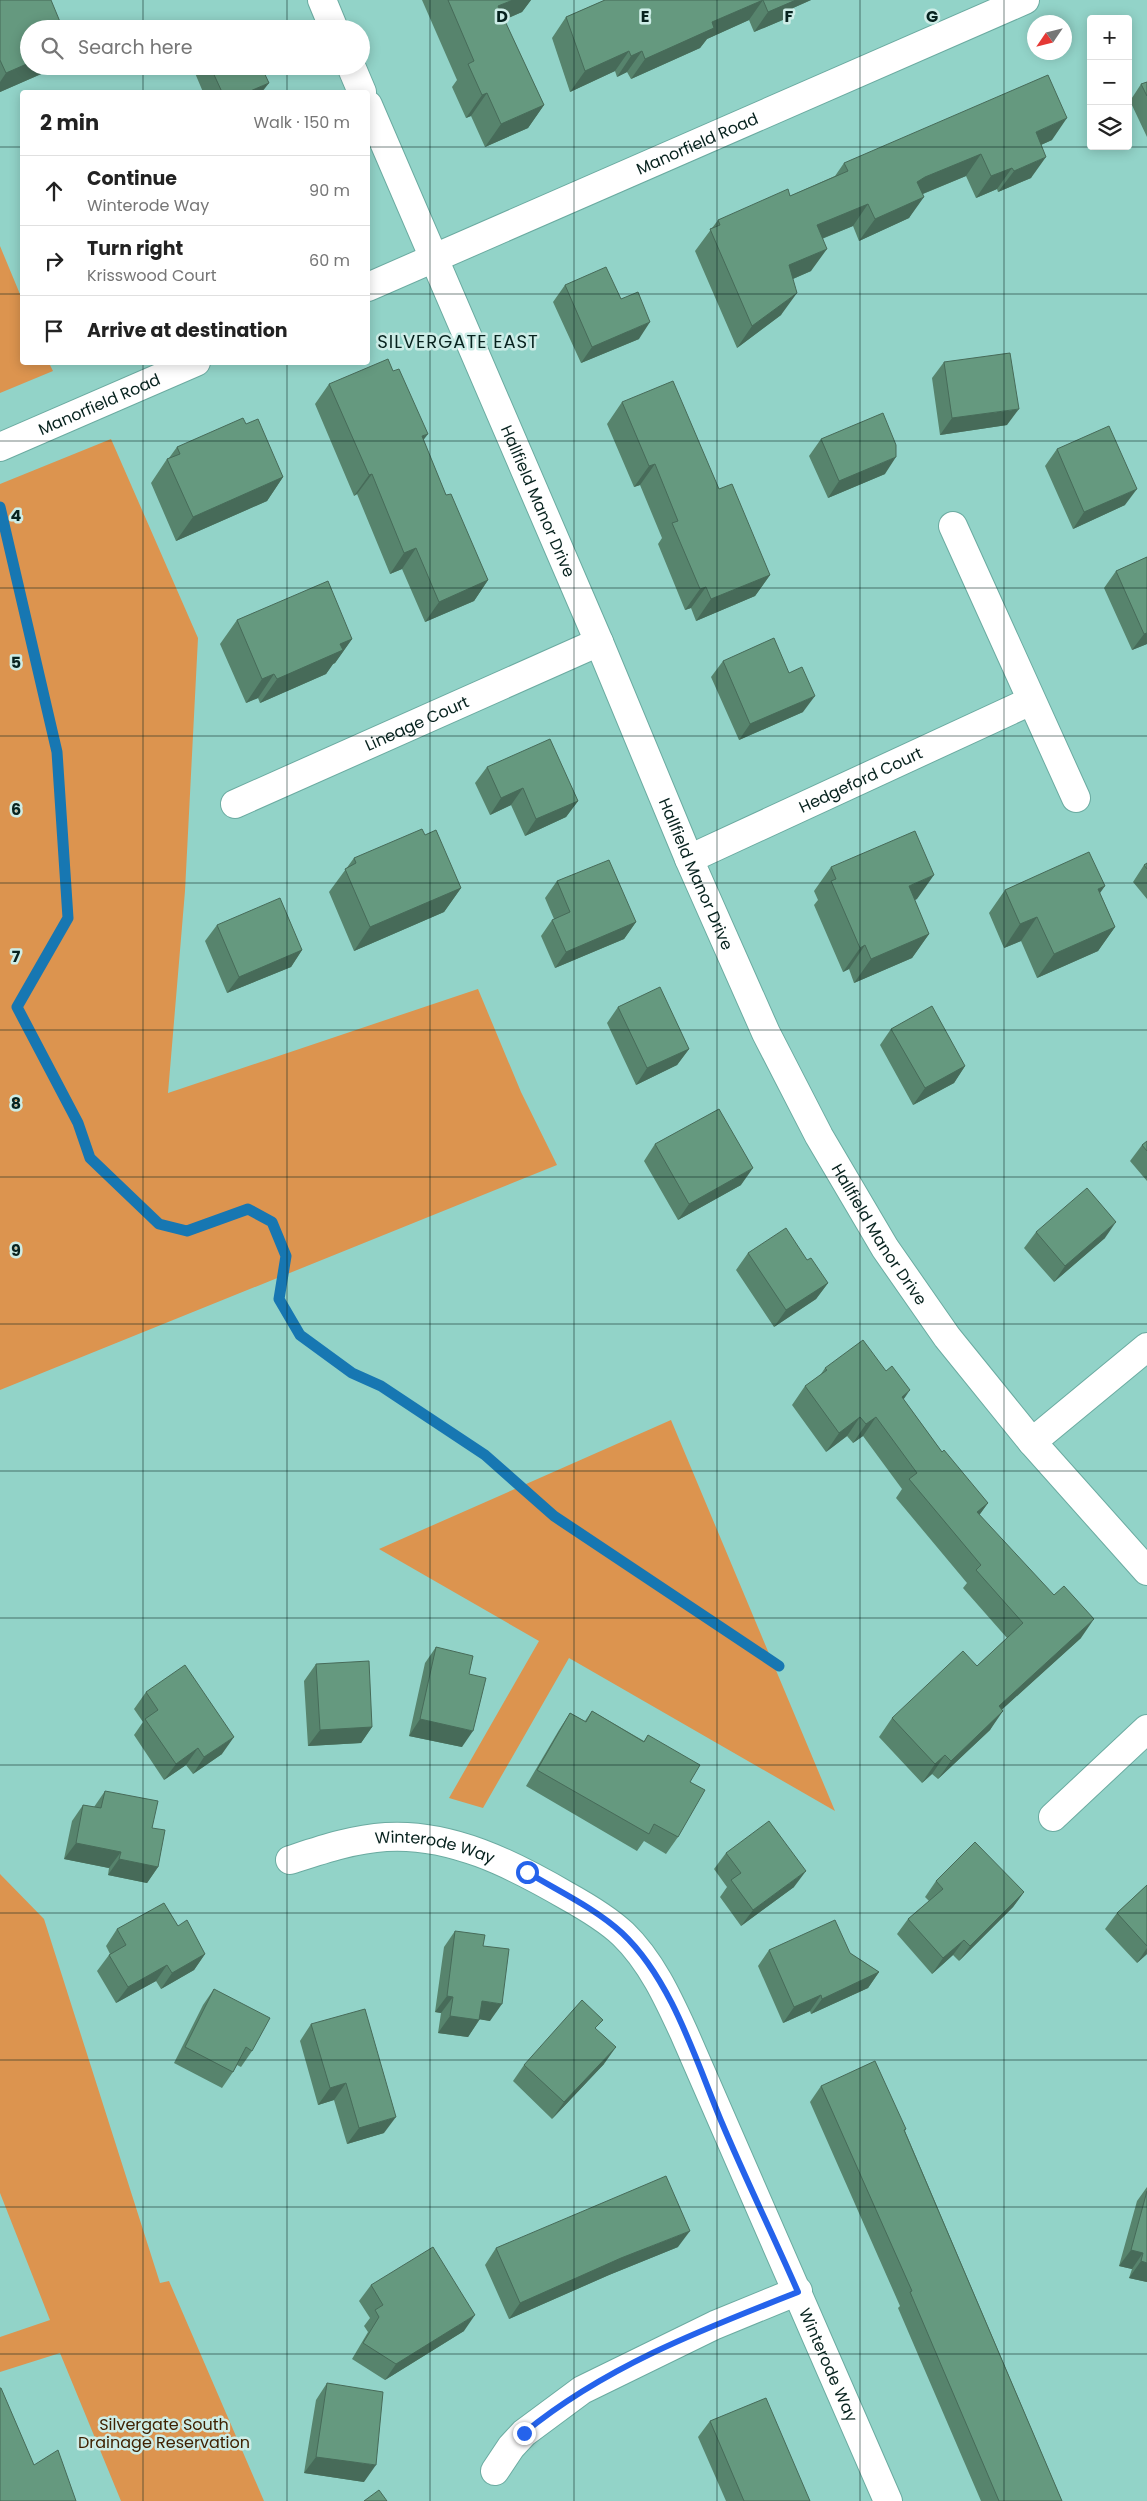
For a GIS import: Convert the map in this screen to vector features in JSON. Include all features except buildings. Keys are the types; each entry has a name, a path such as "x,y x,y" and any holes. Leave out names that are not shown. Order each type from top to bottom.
{"street":[{"path":"322,0 330,20"},
{"name":"Manorfield Road","path":"370,285 1025,0"},
{"path":"355,75 361,90"},
{"name":"Hallfield Manor Drive","path":"370,110 599,642 689,859 766,1033 823,1144 885,1248 947,1337 1032,1442 1147,1571"},
{"name":"Manorfield Road","path":"0,447 189,365"},
{"path":"953,526 1076,798"},
{"name":"Lineage Court","path":"235,804 599,642"},
{"name":"Hedgeford Court","path":"689,859 1031,701"},
{"path":"1032,1442 1147,1347"},
{"path":"1053,1817 1147,1729"},
{"name":"Winterode Way","path":"290,1860 330,1847 386,1837 428,1838 462,1846 527,1872 584,1906 622,1933 643,1957 665,1992 888,2501"},
{"path":"495,2471 511,2447 524,2433 582,2390 715,2325 798,2292"}],"green space":[{"path":"0,246 20,294 20,365 50,365 53,371 0,393"},
{"path":"111,439 198,638 185,891 168,1093 478,989 521,1092 557,1165 0,1390 0,484"},
{"path":"671,1420 835,1811 569,1658 483,1808 449,1798 539,1641 379,1549"},
{"name":"Silvergate South Drainage Reservation","path":"0,1874 44,1919 160,2283 169,2281 264,2501 121,2501 60,2353 0,2372 0,2337 50,2320 0,2193"}],"waterway":[{"path":"0,507 57,752 68,918 17,1007 78,1123 90,1158 159,1224 187,1231 248,1209 272,1222 286,1256 279,1299 300,1335 352,1373 381,1386 485,1455 554,1516 779,1666"}],"district":[{"name":"SILVERGATE EAST","path":"458,341"}],"route":[{"path":"524,2433 582,2390 636,2362 715,2325 798,2292 684,2033 665,1992 643,1957 622,1933 584,1906 527,1872"}]}
